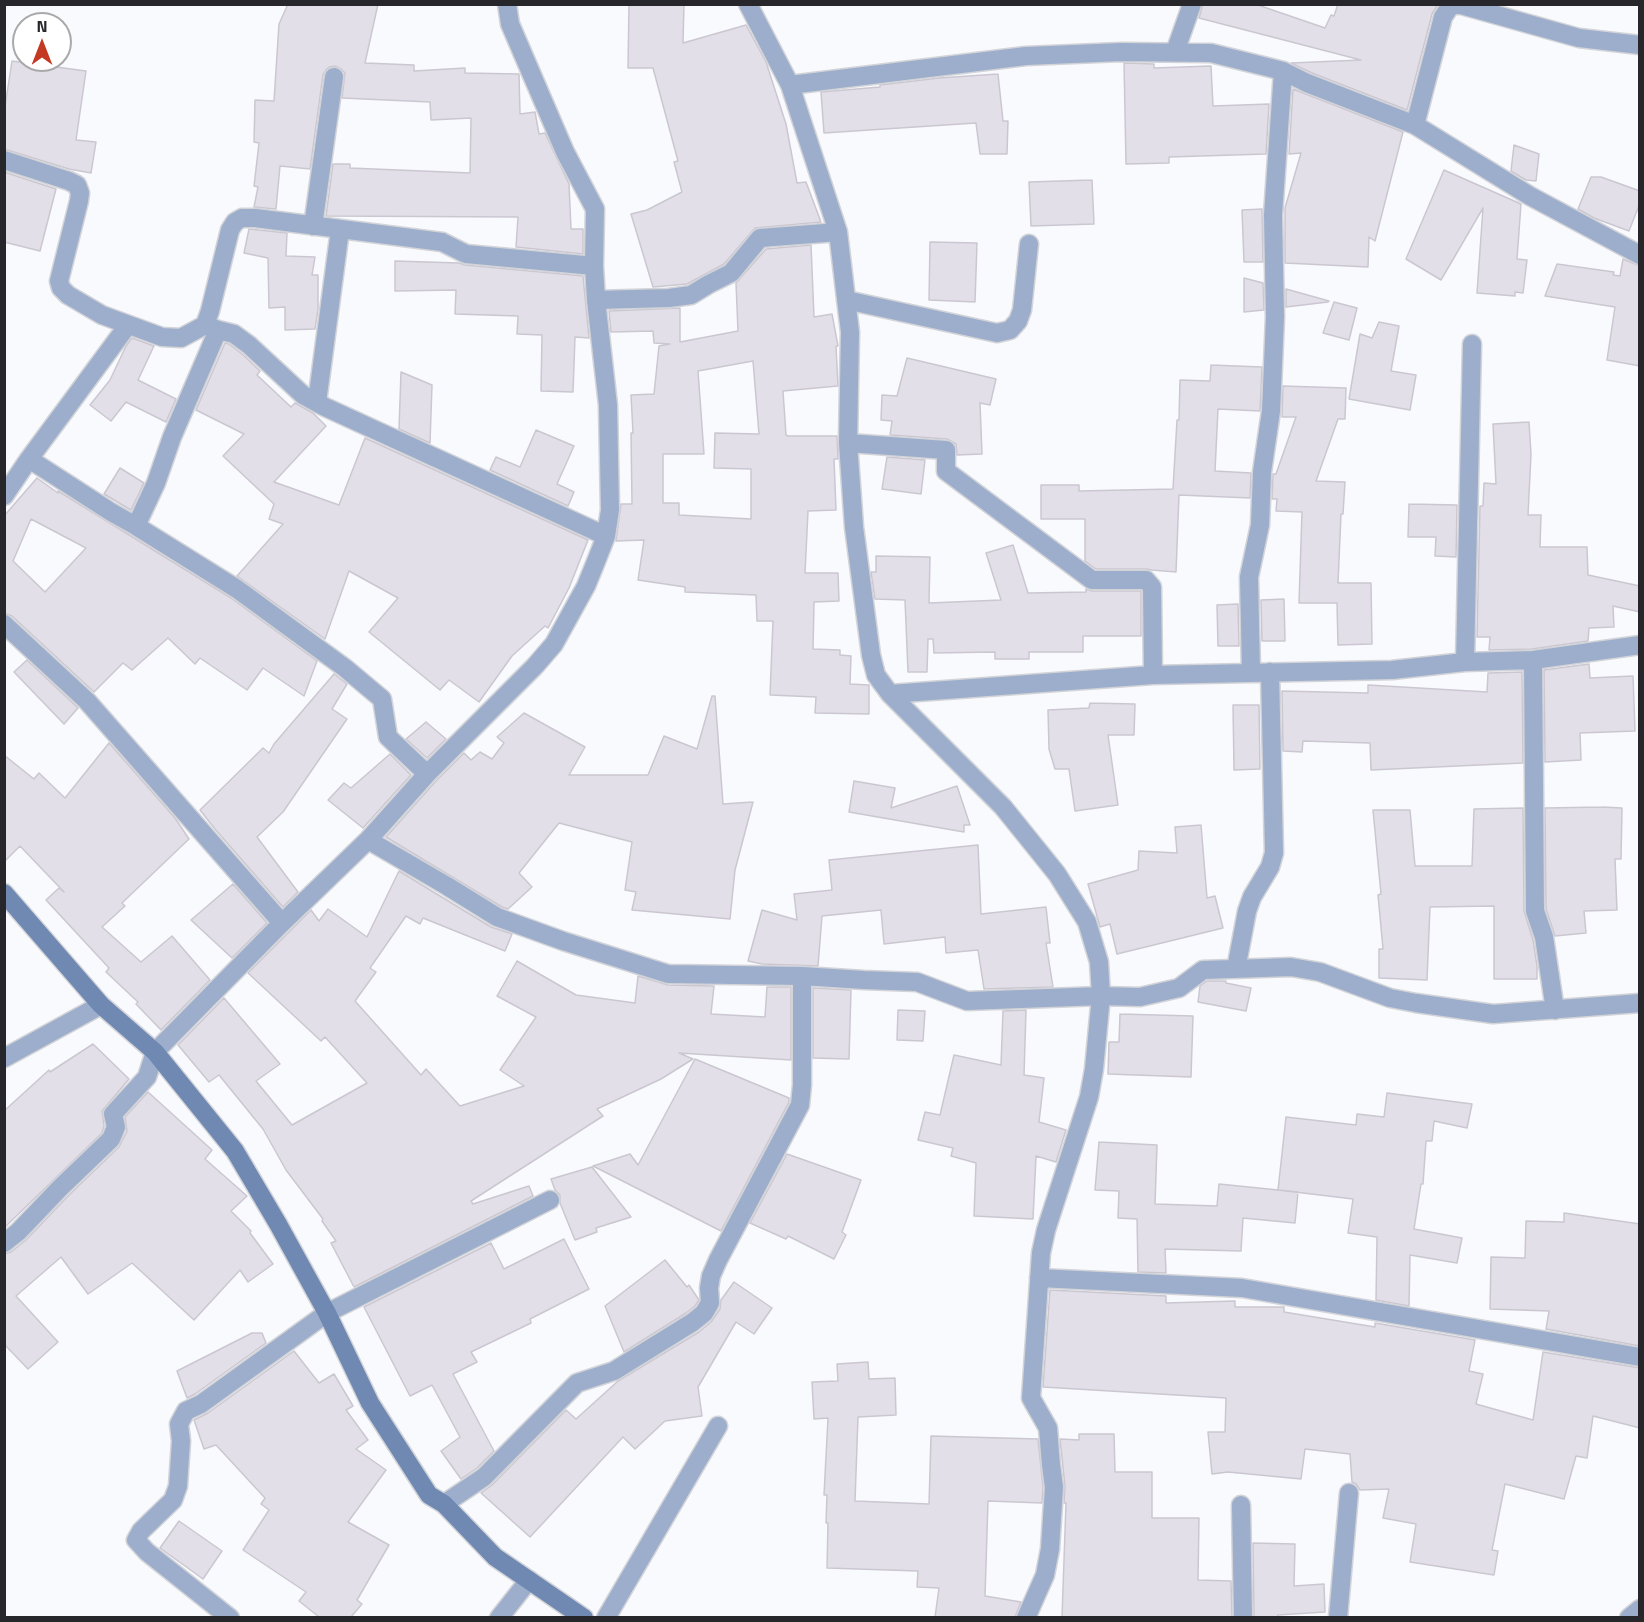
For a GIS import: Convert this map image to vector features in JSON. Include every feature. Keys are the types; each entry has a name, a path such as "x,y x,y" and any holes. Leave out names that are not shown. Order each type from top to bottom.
{"main road":[{"path":"8,904 101,1005 155,1052 235,1151 327,1313 370,1403 429,1495 444,1504 495,1557 585,1617"}],"street":[{"path":"4,1243 18,1232 111,1139 116,1127 113,1114 147,1077 155,1052 282,923 368,840 427,774 535,666 554,644 586,586 606,536 610,510 608,405 594,266 595,209 565,152 510,24 507,4"},
{"path":"748,4 790,85 838,232 850,332 848,443 854,527 871,655 876,675 890,694 1004,807 1057,874 1087,921 1100,962 1101,996 1089,1097 1046,1230 1041,1253 1031,1398 1048,1428 1054,1487 1050,1549 1045,1575 1026,1617"},
{"path":"1175,52 1192,4"},
{"path":"1415,124 1443,17 1450,5 1461,5 1579,38 1640,45"},
{"path":"790,85 1026,56 1121,52 1210,53 1283,71 1415,124 1514,186 1640,255"},
{"path":"1236,969 1247,911 1252,897 1270,867 1274,853 1261,672 1249,577 1260,525 1262,472 1271,411 1275,317 1273,214 1283,71"},
{"path":"314,226 334,77"},
{"path":"4,160 77,185 80,193 79,201 59,280 61,288 68,295 102,315 162,337 181,338 211,327 234,334 303,395 606,536"},
{"path":"136,526 156,483 211,327 210,311 230,230 235,222 242,218 442,242 466,254 594,266"},
{"path":"317,402 340,230"},
{"path":"596,300 669,298 691,295 731,273 760,238 838,232"},
{"path":"846,300 997,333 1011,330 1022,310 1029,244"},
{"path":"4,496 128,325"},
{"path":"1465,662 1472,344"},
{"path":"848,443 946,450 946,471 1092,580 1146,580 1152,587 1153,675"},
{"path":"29,459 237,589 352,674 382,699 388,737 427,774"},
{"path":"4,624 87,701 282,923"},
{"path":"890,694 1153,675 1392,670 1465,662 1533,660 1640,645"},
{"path":"1533,660 1535,911 1544,937 1555,1010"},
{"path":"368,840 496,917 668,974 802,976 917,982 967,1001 1101,996 1140,997 1179,988 1203,970 1291,967 1320,972 1390,998 1493,1014 1640,1003"},
{"path":"444,1504 484,1477 577,1383 614,1371 704,1313 710,1303 711,1275 800,1105 802,976"},
{"path":"4,1058 101,1005"},
{"path":"230,1617 147,1552 136,1540 141,1531 173,1500 178,1486 181,1441 179,1424 186,1411 201,1404 327,1313 550,1200"},
{"path":"1039,1278 1242,1288 1640,1357"},
{"path":"606,1617 718,1426"},
{"path":"1338,1617 1349,1493"},
{"path":"1241,1505 1243,1617"},
{"path":"499,1617 529,1580"},
{"path":"1629,1617 1640,1609"}],"building":[{"path":"288,4 378,4 365,63 414,65 414,71 465,68 465,73 519,74 520,114 535,112 539,134 545,133 569,184 571,229 583,229 583,254 516,247 518,217 326,216 333,164 350,164 350,168 470,173 471,118 431,120 430,102 342,98 345,73 335,66 329,67 323,75 310,169 280,166 276,209 254,207 258,187 254,186 259,143 254,142 255,100 274,101 279,24"},
{"path":"629,4 684,4 683,43 746,25 766,62 786,124 797,183 806,182 821,222 755,228 724,264 687,284 653,287 631,214 647,210 682,192 674,162 678,161 653,68 628,68"},
{"path":"1203,4 1255,4 1325,28 1331,15 1334,16 1338,4 1438,4 1432,14 1407,110 1291,63 1361,60 1199,18"},
{"path":"12,61 12,72 72,72 72,69 86,71 76,140 96,142 91,173 69,169 4,149 4,113"},
{"path":"1124,63 1154,64 1154,68 1211,66 1213,106 1269,104 1266,154 1169,157 1169,163 1126,164"},
{"path":"998,74 1003,121 1008,121 1007,154 980,154 976,123 824,133 821,92 880,87 880,85 939,78"},
{"path":"1293,89 1403,132 1375,241 1369,237 1368,267 1285,263 1285,208 1301,153 1289,154"},
{"path":"1514,145 1539,154 1536,181 1526,180 1511,171"},
{"path":"1444,170 1521,204 1517,259 1527,260 1523,293 1515,292 1515,296 1477,293 1483,208 1441,280 1406,259"},
{"path":"4,172 56,189 40,251 4,242"},
{"path":"1591,177 1601,177 1640,191 1640,203 1629,231 1594,218 1578,209"},
{"path":"1092,180 1094,224 1031,226 1029,182"},
{"path":"1262,209 1263,262 1244,262 1242,210"},
{"path":"249,229 287,233 286,256 315,257 312,275 318,275 318,309 315,329 285,330 285,307 269,308 268,258 244,253"},
{"path":"930,242 977,243 975,302 929,300"},
{"path":"811,245 814,317 832,314 838,346 836,346 838,386 783,391 786,435 837,436 838,459 834,459 836,510 808,511 805,573 838,573 839,601 814,602 813,649 840,650 840,655 851,656 850,684 869,685 869,714 815,713 816,697 770,695 773,621 757,621 756,595 685,592 685,587 638,580 644,540 616,541 621,504 632,504 631,395 654,394 659,346 670,344 654,343 653,331 611,332 609,311 680,308 680,342 738,331 736,283 766,249","holes":["753,361 759,434 715,433 714,468 751,469 751,519 679,515 679,503 663,503 663,454 704,454 698,371"]},
{"path":"1623,259 1640,266 1640,366 1607,360 1615,307 1545,296 1557,264 1614,272 1613,275 1620,276"},
{"path":"395,261 459,263 583,276 589,338 575,337 573,392 541,391 542,335 517,334 518,316 455,314 456,290 395,291"},
{"path":"1244,278 1263,283 1264,310 1244,312"},
{"path":"1286,289 1329,301 1286,307"},
{"path":"1334,302 1357,308 1349,340 1323,333"},
{"path":"1379,322 1399,326 1391,371 1416,375 1410,410 1349,399 1360,334 1372,338"},
{"path":"132,338 154,346 138,380 176,399 166,422 126,402 111,421 90,405 110,380"},
{"path":"225,343 242,354 260,371 257,375 291,407 295,403 313,413 326,426 274,482 339,505 365,438 588,540 569,588 548,628 545,626 512,656 479,702 449,680 440,690 369,632 398,598 349,571 325,639 237,576 283,524 269,519 274,504 223,456 244,434 196,410"},
{"path":"907,358 996,379 990,405 980,403 982,454 957,455 956,444 947,439 890,435 892,421 881,420 882,395 897,396"},
{"path":"1211,365 1262,367 1260,411 1218,409 1215,471 1251,473 1250,498 1179,495 1176,572 1146,569 1096,569 1085,561 1085,519 1041,519 1041,485 1079,485 1079,491 1173,489 1180,380 1210,381"},
{"path":"401,372 432,385 430,443 399,429"},
{"path":"1283,386 1346,388 1345,419 1338,419 1316,481 1345,482 1338,583 1371,583 1372,644 1338,645 1337,603 1299,603 1302,512 1276,511 1277,499 1272,499 1273,474 1276,474 1296,417 1282,417"},
{"path":"1529,422 1531,454 1528,515 1541,515 1540,547 1587,547 1588,575 1640,586 1640,612 1613,606 1614,627 1589,628 1588,641 1532,649 1489,650 1490,637 1477,637 1480,506 1483,506 1484,483 1496,484 1493,424"},
{"path":"536,430 574,446 557,484 574,492 568,506 490,470 496,457 520,467"},
{"path":"887,457 925,460 921,494 882,489"},
{"path":"120,468 144,483 131,510 104,494"},
{"path":"37,478 231,598 317,661 304,696 263,668 247,690 200,658 195,664 168,638 132,670 123,663 94,692 12,616 4,613 4,516","holes":["31,519 86,548 45,592 13,561"]},
{"path":"1409,504 1457,505 1456,557 1435,556 1436,537 1408,537"},
{"path":"1013,545 1028,593 1086,592 1086,589 1141,591 1141,636 1083,636 1083,652 1029,652 1029,659 995,659 995,652 934,653 933,639 928,639 927,672 908,672 905,600 875,599 871,572 876,572 876,556 930,557 929,603 1001,600 986,553"},
{"path":"1284,599 1285,641 1262,641 1261,600"},
{"path":"1238,604 1239,646 1218,646 1217,605"},
{"path":"27,660 78,708 64,724 14,672"},
{"path":"1589,664 1590,678 1633,676 1635,731 1580,733 1581,760 1545,762 1544,670"},
{"path":"1522,672 1523,763 1371,770 1370,743 1303,741 1302,752 1283,751 1282,691 1368,693 1368,685 1487,692 1488,673"},
{"path":"334,674 347,684 332,709 347,719 283,812 257,837 298,892 283,907 200,810 263,748 269,753 274,744"},
{"path":"712,696 715,696 723,804 753,802 735,870 730,919 632,910 636,892 625,890 632,842 559,823 519,873 532,887 508,909 386,837 464,753 471,760 480,752 492,759 504,743 497,737 524,713 585,747 569,775 648,775 664,736 697,749"},
{"path":"1090,703 1135,704 1134,735 1108,735 1118,805 1075,811 1069,769 1055,769 1049,749 1048,710 1089,708"},
{"path":"1233,705 1259,705 1260,769 1234,770"},
{"path":"426,722 446,739 427,758 406,739"},
{"path":"109,743 175,818 189,839 122,903 125,906 102,927 141,962 172,936 210,980 161,1030 136,1004 138,1002 106,972 109,968 46,900 59,888 64,892 20,846 4,862 4,755 34,779 39,773 65,798"},
{"path":"390,754 411,775 363,828 328,800 344,783 351,788"},
{"path":"854,781 895,788 891,808 957,786 970,825 964,825 964,832 849,812"},
{"path":"1523,808 1524,911 1533,940 1537,979 1494,979 1494,906 1430,907 1427,980 1379,978 1379,949 1383,949 1378,895 1381,894 1373,810 1410,810 1415,866 1472,866 1474,809"},
{"path":"1545,808 1622,808 1621,859 1615,859 1617,910 1584,911 1586,933 1555,936 1546,909"},
{"path":"1201,825 1207,898 1215,896 1223,928 1117,954 1110,924 1100,927 1088,884 1138,870 1139,851 1177,853 1175,827"},
{"path":"978,845 981,914 1046,907 1050,943 1046,943 1053,987 984,989 978,950 946,953 945,937 884,944 881,910 822,916 818,966 762,964 748,961 762,910 797,920 794,894 832,890 829,860"},
{"path":"399,871 491,927 512,934 505,951 423,918 420,924 406,916 370,968 376,972 355,1001 421,1075 426,1069 460,1106 524,1086 500,1070 536,1017 497,996 517,961 576,995 635,1003 638,976 668,985 714,986 711,1014 765,1017 767,987 791,987 791,1060 679,1053 693,1059 661,1079 597,1109 603,1116 471,1201 473,1204 529,1186 533,1196 354,1287 331,1243 336,1241 322,1221 323,1219 286,1170 263,1129 219,1075 209,1082 178,1045 224,998 280,1064 256,1081 292,1125 367,1083 325,1037 321,1041 248,973 311,910 319,921 328,909 367,937"},
{"path":"233,884 267,923 232,958 191,920"},
{"path":"1207,981 1226,981 1226,983 1251,988 1246,1011 1198,1002 1200,986"},
{"path":"813,988 851,990 849,1059 813,1058"},
{"path":"898,1010 925,1011 923,1041 897,1040"},
{"path":"1026,1010 1024,1075 1044,1078 1039,1122 1066,1130 1056,1162 1036,1156 1033,1219 974,1216 976,1163 951,1156 953,1148 918,1140 925,1112 940,1115 954,1055 1001,1065 1003,1011"},
{"path":"1120,1014 1193,1016 1191,1077 1108,1074 1109,1042 1119,1042"},
{"path":"93,1044 129,1079 102,1111 104,1126 102,1133 4,1228 4,1111 49,1070 50,1072"},
{"path":"695,1059 789,1098 789,1102 721,1231 593,1166 630,1154 638,1165"},
{"path":"148,1092 212,1150 205,1159 247,1196 231,1211 251,1231 250,1233 273,1264 248,1282 240,1270 194,1320 132,1263 88,1294 61,1257 16,1296 58,1342 28,1369 4,1344 4,1254 11,1252 26,1240 119,1147 127,1131 125,1117"},
{"path":"1387,1093 1472,1104 1467,1128 1434,1121 1432,1141 1426,1141 1423,1184 1421,1184 1414,1229 1462,1238 1457,1263 1410,1255 1409,1306 1376,1300 1377,1237 1348,1233 1353,1199 1278,1190 1286,1117 1356,1125 1357,1114 1384,1117"},
{"path":"1099,1142 1157,1145 1155,1204 1217,1206 1219,1184 1298,1192 1295,1223 1243,1218 1241,1251 1165,1249 1166,1273 1138,1272 1137,1219 1118,1218 1119,1191 1095,1190"},
{"path":"787,1154 861,1180 842,1232 846,1235 834,1259 788,1236 786,1239 750,1223"},
{"path":"592,1167 631,1217 596,1228 597,1232 575,1240 560,1203 560,1195 555,1190 551,1179"},
{"path":"1564,1213 1640,1224 1640,1346 1546,1329 1549,1311 1490,1309 1491,1257 1525,1258 1526,1221 1564,1222"},
{"path":"564,1239 589,1289 530,1319 531,1323 471,1352 477,1362 453,1374 494,1451 477,1468 461,1479 441,1451 460,1437 432,1385 410,1396 364,1307 491,1243 504,1269"},
{"path":"665,1260 687,1287 689,1285 699,1300 686,1313 624,1352 605,1306"},
{"path":"734,1282 772,1308 754,1334 736,1322 698,1387 702,1416 665,1421 635,1449 623,1437 530,1537 481,1493 492,1485 566,1410 576,1419 618,1381 699,1332 711,1322 720,1309 721,1300"},
{"path":"1050,1290 1166,1296 1166,1303 1235,1301 1235,1307 1284,1307 1284,1312 1375,1327 1375,1323 1475,1340 1469,1371 1483,1374 1476,1404 1533,1420 1543,1352 1640,1368 1640,1428 1593,1416 1587,1458 1576,1456 1564,1499 1505,1484 1492,1550 1498,1551 1494,1575 1410,1562 1416,1524 1383,1518 1389,1489 1360,1490 1352,1482 1350,1454 1305,1449 1301,1479 1228,1472 1212,1474 1208,1432 1225,1432 1226,1398 1043,1387"},
{"path":"252,1333 262,1333 266,1343 187,1398 177,1371"},
{"path":"294,1351 319,1383 334,1374 353,1406 346,1410 368,1440 356,1449 386,1470 348,1522 389,1545 357,1600 362,1604 351,1617 319,1617 299,1601 306,1592 243,1550 269,1510 261,1504 265,1498 216,1445 204,1449 194,1420 208,1413"},
{"path":"868,1362 869,1379 895,1378 896,1415 858,1417 855,1501 929,1504 931,1436 1038,1439 1043,1487 1042,1503 988,1501 985,1596 1021,1602 1015,1617 935,1617 939,1588 917,1587 918,1571 827,1568 827,1495 824,1495 828,1418 814,1419 812,1382 838,1381 837,1364"},
{"path":"1079,1434 1114,1434 1115,1472 1152,1472 1152,1518 1199,1518 1198,1580 1231,1581 1232,1617 1062,1617 1066,1503 1064,1503 1065,1486 1060,1439 1079,1440"},
{"path":"179,1521 222,1551 203,1579 160,1548"},
{"path":"1253,1543 1295,1544 1294,1586 1324,1584 1325,1612 1254,1617"}]}
